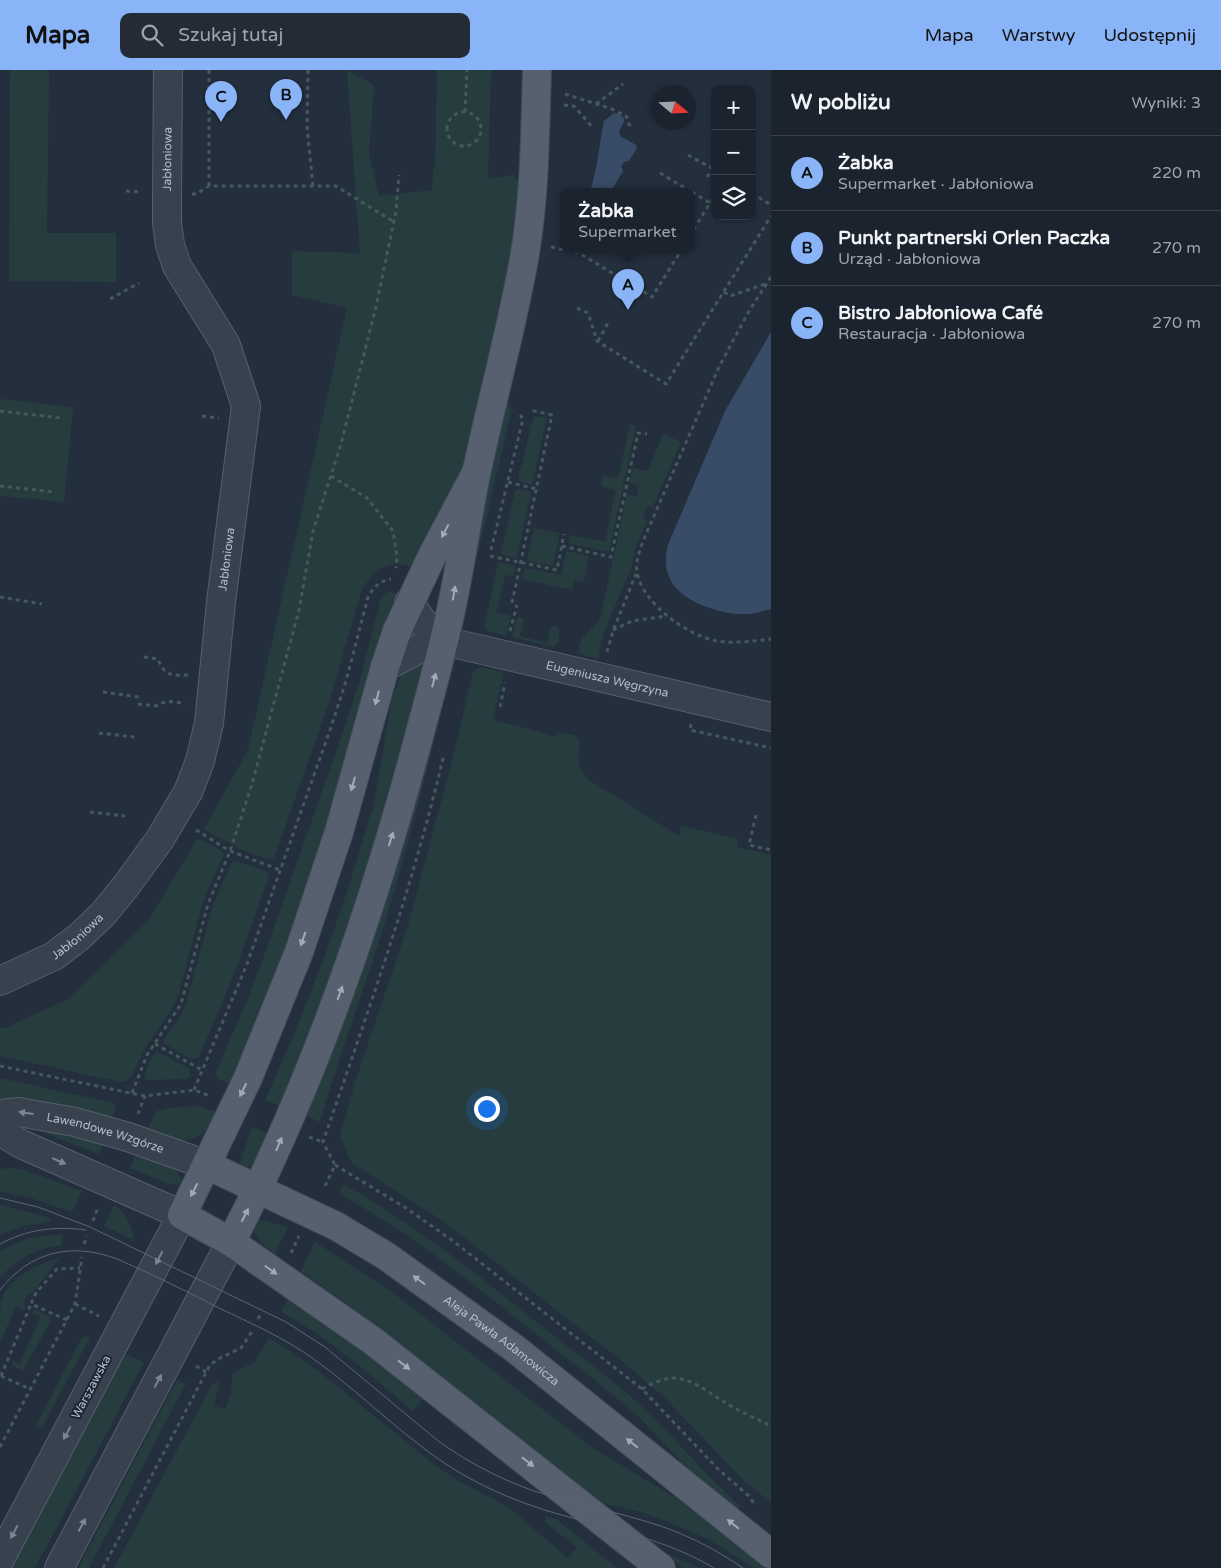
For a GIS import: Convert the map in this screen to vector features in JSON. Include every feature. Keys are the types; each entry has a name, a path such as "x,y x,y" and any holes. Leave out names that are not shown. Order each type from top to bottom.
{"main road":[{"path":"232,1242 259,1188 321,1046 361,935 396,824 444,640 476,473 508,339 524,259 532,204 537,70"},
{"path":"476,473 409,602 397,631 385,667 339,832 299,952 248,1078 182,1215 232,1242 373,1341 661,1568"},
{"name":"Aleja Pawła Adamowicza","path":"207,1165 336,1226 394,1262 514,1348 771,1554"}],"street":[{"name":"Jabłoniowa","path":"0,981 54,956 79,938 103,914 126,886 160,839 188,792 200,761 209,723 246,406 226,345 177,266 170,245 167,223 168,70"},
{"name":"Eugeniusza Węgrzyna","path":"409,602 430,632 444,640 771,717"},
{"path":"385,667 426,645 444,640"},
{"name":"Lawendowe Wzgórze","path":"0,1114 20,1112 75,1122 128,1137 207,1165"},
{"path":"0,1131 21,1144 182,1215"},
{"name":"Warszawska","path":"0,1559 182,1215"},
{"path":"59,1568 232,1242"}],"path":[{"path":"209,70 209,186"},
{"path":"308,70 307,127 312,186"},
{"path":"465,112 467,70"},
{"path":"595,104 623,84"},
{"path":"565,94 612,109 626,116 630,126"},
{"path":"564,105 574,106 593,128"},
{"path":"465,112 473,114 479,120 481,129 480,137 474,144 466,147 458,146 451,142 447,135 446,126 450,118 456,113 465,112"},
{"path":"688,155 711,169"},
{"path":"707,177 711,172"},
{"path":"660,173 684,188"},
{"path":"132,1093 147,1055 181,1004 208,904 230,851 252,784 299,610 313,531 341,444 373,316 394,222 399,175"},
{"path":"126,191 196,194 209,186 336,186 394,222"},
{"path":"695,194 710,203 695,227"},
{"path":"756,196 771,205"},
{"path":"577,308 588,314 598,341 666,384 771,216"},
{"path":"543,245 560,249"},
{"path":"579,253 652,297 680,253"},
{"path":"667,616 632,621 613,631 637,573 637,560 643,541 719,367 749,311 771,277"},
{"path":"110,299 139,283"},
{"path":"623,298 631,284"},
{"path":"724,292 730,296 767,284"},
{"path":"598,341 609,322"},
{"path":"512,603 552,415 530,410"},
{"path":"0,411 61,418"},
{"path":"488,565 523,419"},
{"path":"562,546 611,557 638,432 647,434"},
{"path":"331,476 367,498 393,531 397,557 395,572"},
{"path":"508,482 536,489"},
{"path":"0,486 54,492"},
{"path":"490,556 557,570 564,534"},
{"path":"637,573 648,596 667,616 679,625 716,641 735,643 771,639"},
{"path":"0,1066 145,1096 194,1090 247,964 331,727 346,681 368,596 374,587 383,580 394,579"},
{"path":"0,596 42,604"},
{"path":"510,632 516,604"},
{"path":"144,657 158,659 161,668 167,673 177,676 190,675"},
{"path":"500,707 506,679"},
{"path":"103,692 139,697"},
{"path":"138,704 156,706 161,703 178,702 187,704 191,708"},
{"path":"692,721 690,730 771,748"},
{"path":"99,733 134,737"},
{"path":"444,752 411,878 323,1142 334,1165 406,1208 453,1242 642,1389 718,1469 750,1497"},
{"path":"90,812 125,816"},
{"path":"756,815 749,845 771,850"},
{"path":"201,834 230,851 280,870"},
{"path":"155,1044 202,1070"},
{"path":"325,1186 334,1165"},
{"path":"93,1221 100,1204"},
{"path":"290,1255 301,1234"},
{"path":"84,1244 87,1236"},
{"path":"0,1447 75,1304 82,1257"},
{"path":"30,1389 1,1376 36,1293 57,1269 80,1268"},
{"path":"31,1304 68,1320"},
{"path":"75,1304 101,1316"},
{"path":"103,1568 210,1365 241,1348 253,1330"},
{"path":"642,1389 662,1380 672,1378 683,1379 700,1386 727,1404 771,1426"}],"green space":[{"path":"10,70 49,70 47,233 116,233 116,282 9,281"},
{"path":"347,70 374,85 369,153 379,196 432,190 433,169 435,168 437,70 491,70 488,179 513,175 518,180 518,194 509,264 464,467 415,568 398,564 384,566 373,575 362,589 329,703 274,858 270,860 244,851 204,829 248,750 347,308 292,295 292,251 360,253"},
{"path":"0,399 73,407 64,502 0,496"},
{"path":"507,401 511,408 510,418 471,582 464,580"},
{"path":"536,416 547,418 532,485 520,482 518,479 533,418"},
{"path":"630,424 636,426 609,552 568,543 570,535 605,542 616,490 601,486 603,476 618,479"},
{"path":"663,434 681,442 653,507 648,506 643,517 647,521 636,546 632,566 603,635 598,659 580,654 580,642 601,615 627,495 637,496 639,486 630,483 633,468 648,471"},
{"path":"518,489 531,492 517,558 502,555 501,553 515,491"},
{"path":"534,528 560,533 553,566 527,561"},
{"path":"566,551 589,556 584,582 574,580 572,590 522,579 525,568 561,575"},
{"path":"498,562 516,566 513,576 505,575 496,612 511,616 506,636 487,631 484,628"},
{"path":"390,591 402,596 377,647 332,810 282,961 231,1084 218,1079 215,1074 265,953 342,735 359,683 381,598"},
{"path":"517,617 524,619 520,636 547,643 551,627 555,625 560,630 558,642 553,647 512,637"},
{"path":"427,651 405,742 398,760 342,951 282,1107 265,1100 323,960 348,888 370,815 372,815 392,698 402,673"},
{"path":"453,662 422,789 396,884 320,1122 307,1116 361,973"},
{"path":"479,667 504,672 493,720 555,737 557,732 574,735 579,740 578,757 580,766 589,780 679,836 681,826 738,839 737,847 771,855 771,1502 746,1483 663,1396 624,1363 443,1221 355,1165 350,1160 340,1136 355,1082 408,925 452,761 473,672"},
{"path":"198,838 222,851 223,856 203,902 179,993 173,1008 146,1046 132,1076 125,1082 121,1082 0,1056 0,1028 7,1027 68,999 148,921"},
{"path":"233,860 266,871 269,876 235,972 199,1057 191,1059 163,1041 185,1007 213,905"},
{"path":"157,1052 190,1069 190,1076 185,1079 146,1080 144,1075 152,1056"},
{"path":"0,1078 113,1103 116,1108 111,1123 0,1099"},
{"path":"199,1106 219,1113 211,1125 195,1138 187,1140 168,1139 145,1133 157,1111 167,1108"},
{"path":"18,1126 105,1140 99,1154 44,1133"},
{"path":"252,1127 271,1135 250,1165 246,1169 239,1169 243,1153"},
{"path":"138,1149 171,1166 177,1171 182,1182 177,1185 169,1184 130,1168"},
{"path":"0,1169 22,1169 82,1191 72,1212 31,1198 0,1191"},
{"path":"343,1184 394,1215 443,1249 612,1381 636,1401 740,1506 737,1510 691,1472 638,1416 597,1382 446,1263 406,1234 339,1193"},
{"path":"0,1205 51,1218 51,1221 24,1226 0,1235"},
{"path":"114,1205 128,1220 134,1240 104,1226"},
{"path":"262,1220 288,1227 275,1254 261,1242 252,1229 256,1222"},
{"path":"63,1234 61,1245 35,1252 20,1260 0,1278 0,1251 28,1238"},
{"path":"315,1242 392,1292 590,1446 681,1501 766,1568 754,1568 710,1540 668,1522 644,1513 602,1503 373,1323 301,1271"},
{"path":"59,1258 32,1294 28,1293 23,1304 26,1306 24,1310 16,1306 0,1343 1,1300 5,1292 25,1273"},
{"path":"289,1297 338,1331 423,1399 413,1411 333,1346 281,1312"},
{"path":"34,1309 49,1316 50,1322 23,1371 13,1366 12,1361 20,1364 40,1317 32,1313"},
{"path":"85,1336 90,1337 42,1428 36,1425 80,1341"},
{"path":"269,1338 320,1372 435,1465 460,1482 507,1506 568,1558 577,1548 545,1522 546,1516 556,1519 617,1568 114,1568 210,1388 220,1380 214,1405 225,1410 231,1393 233,1373 255,1362"},
{"path":"124,1353 144,1363 35,1568 11,1568"},
{"path":"177,1380 186,1384 89,1568 78,1568"},
{"path":"662,1551 699,1568 683,1568"}],"water":[{"path":"614,113 624,118 619,131 620,136 636,145 637,148 629,161 624,162 621,166 623,171 613,188 591,188 597,165 604,121"},
{"path":"771,332 771,609 748,614 725,612 699,604 681,593 669,578 666,557 668,545 725,411"}],"tram line":[{"path":"0,1198 38,1207 90,1227 286,1322 325,1347 437,1440 460,1456 496,1475 534,1491 661,1526 709,1547 743,1568"},
{"path":"0,1244 21,1235 42,1230 63,1228 86,1230"},
{"path":"0,1290 25,1266 53,1254 68,1251 84,1251 117,1259 292,1345 335,1375 430,1453 471,1479 507,1496 544,1510 662,1544 714,1568"}],"place":[{"name":"Punkt partnerski Orlen Paczka","path":"286,120"},
{"name":"Bistro Jabłoniowa Café","path":"221,122"},
{"name":"Żabka","path":"628,310"}]}
